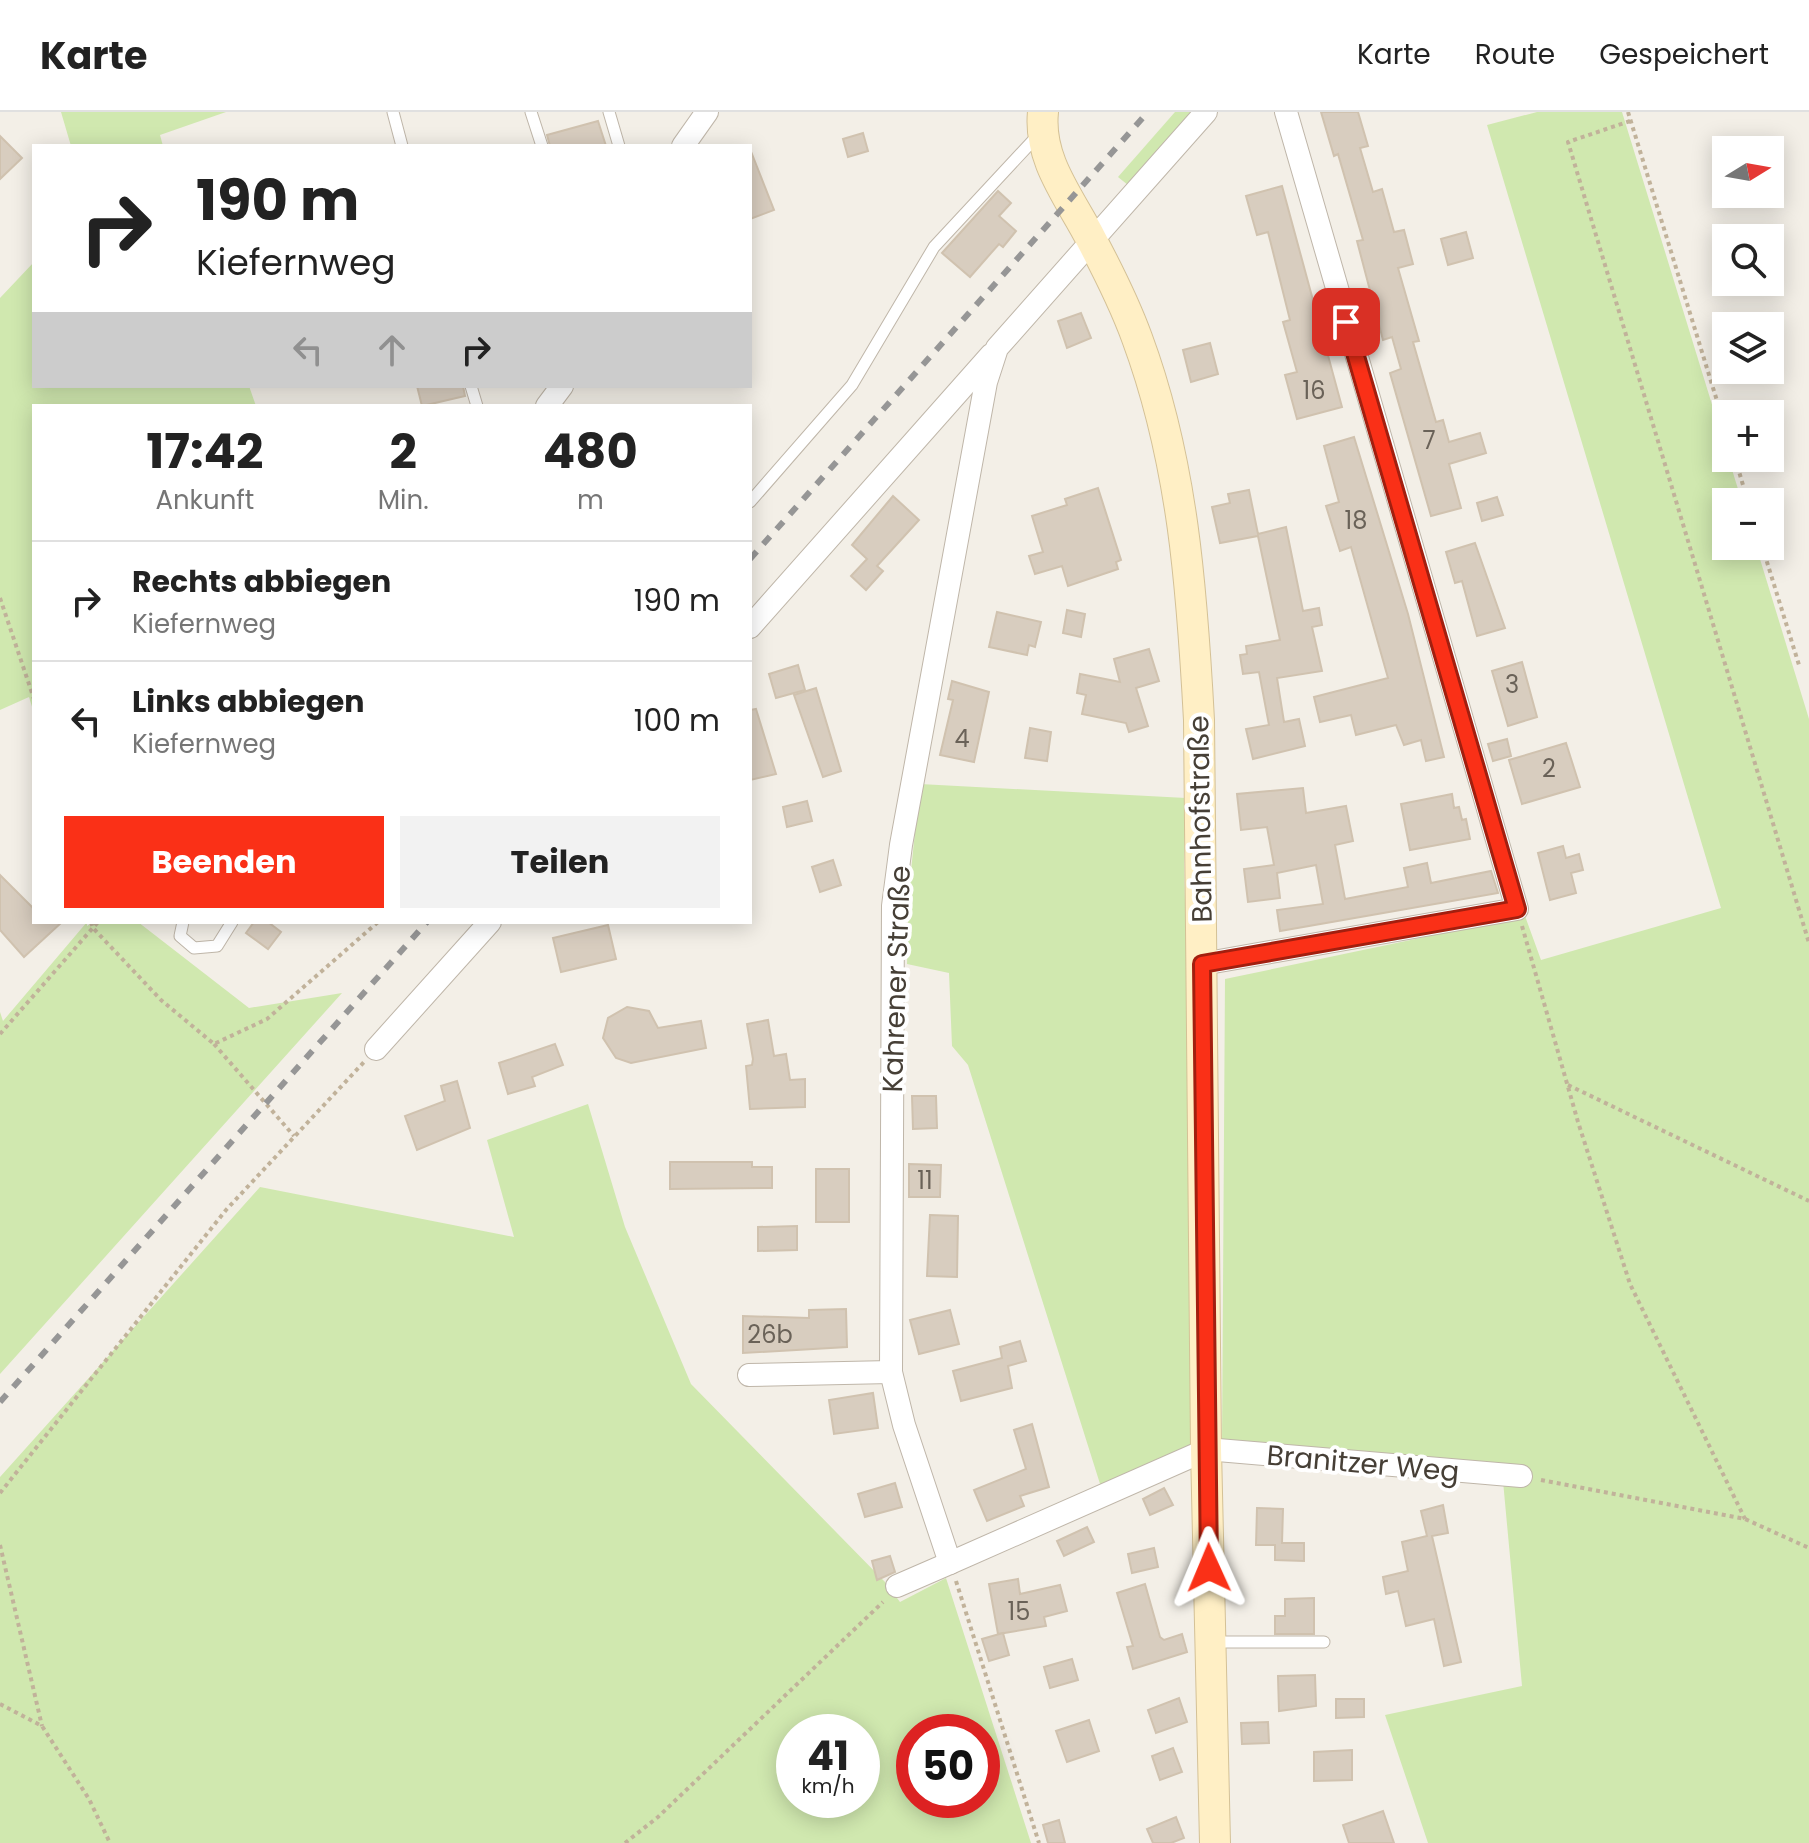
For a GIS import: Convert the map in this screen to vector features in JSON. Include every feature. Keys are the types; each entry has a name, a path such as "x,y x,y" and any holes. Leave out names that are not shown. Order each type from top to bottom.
{"main road":[{"name":"Bahnhofstraße","path":"1042,122 1049,163 1091,239 1137,338 1182,510 1194,618 1199,720 1206,1450 1215,1843"}],"street":[{"name":"Kahrener Straße","path":"752,625 1206,112"},
{"path":"1202,964 1517,909 1286,112"},
{"path":"684,144 699,116"},
{"name":"Kahrener Straße","path":"950,1563 904,1425 891,1372 893,906 901,845 986,382 997,348"},
{"path":"376,1049 488,924"},
{"path":"749,1375 891,1372"},
{"path":"897,1586 1206,1450"},
{"name":"Branitzer Weg","path":"1206,1450 1521,1476"}],"lane":[{"path":"393,112 401,144"},
{"path":"531,112 541,144"},
{"path":"609,112 618,144"},
{"path":"752,500 852,385 934,247 1042,122"},
{"path":"183,924 180,936 194,948 217,946 231,924"},
{"path":"1210,1642 1324,1642"}],"path":[{"path":"1628,112 1717,400"},
{"path":"1630,121 1568,142 1809,943"},
{"path":"1766,560 1799,665"},
{"path":"0,598 32,693"},
{"path":"1517,909 1630,1284 1745,1519"},
{"path":"214,1044 267,1019 376,924"},
{"path":"0,1034 92,925 161,1000 214,1044 295,1136"},
{"path":"0,1493 226,1210 376,1049"},
{"path":"1568,1085 1809,1201"},
{"path":"1521,1476 1745,1519 1809,1548"},
{"path":"0,1545 42,1726 89,1799 110,1843"},
{"path":"950,1563 1039,1843"},
{"path":"625,1843 658,1817 862,1624 897,1586"},
{"path":"0,1704 42,1726"}],"green space":[{"path":"61,112 226,112 160,135 162,144 70,144"},
{"path":"1175,112 1196,112 1128,185 1118,177"},
{"path":"1537,112 1622,112 1712,404 1712,472 1733,472 1738,488 1712,488 1712,560 1760,560 1809,719 1809,1843 1428,1843 1385,1715 1522,1686 1503,1481 1222,1444 1225,979 1525,916 1541,960 1721,908 1487,125"},
{"path":"32,264 32,388 250,388 255,404 32,404 32,707 29,697 0,710 0,298"},
{"path":"920,784 1186,798 1184,864 1199,1446 1101,1487 968,1065 952,1046 949,973 907,964 909,890"},
{"path":"85,924 141,924 249,1008 342,993 0,1374 0,1012 3,1021"},
{"path":"588,1104 625,1227 691,1384 885,1582 900,1602 946,1578 990,1714 896,1714 896,1818 1000,1818 1000,1746 1031,1843 0,1843 0,1477 260,1187 514,1237 487,1140"}],"building":[{"path":"1321,112 1358,112 1368,146 1360,148 1373,192 1382,189 1394,232 1404,230 1413,264 1398,268 1419,341 1413,342 1436,422 1443,420 1449,442 1480,433 1486,453 1449,464 1461,508 1431,516 1390,373 1401,369 1392,337 1383,340 1357,241 1363,240 1338,154 1334,156"},
{"path":"598,121 605,144 549,144 547,135"},
{"path":"863,133 868,151 848,157 843,139"},
{"path":"0,136 22,158 0,179"},
{"path":"752,154 774,210 752,218"},
{"path":"1282,186 1342,407 1297,419 1285,375 1297,372 1283,322 1290,320 1268,232 1257,235 1246,196"},
{"path":"998,191 1011,203 999,216 1016,231 1003,247 999,244 970,277 942,253"},
{"path":"1466,232 1473,258 1448,265 1441,239"},
{"path":"1081,313 1091,338 1067,348 1058,321"},
{"path":"1210,343 1218,374 1191,382 1183,350"},
{"path":"418,388 463,388 465,396 422,404"},
{"path":"1354,437 1408,614 1444,757 1426,761 1421,740 1404,745 1396,725 1356,735 1351,715 1320,722 1314,697 1388,678 1351,547 1340,551 1326,506 1339,502 1324,446"},
{"path":"1098,488 1121,560 1116,562 1118,569 1068,586 1062,566 1035,574 1029,556 1043,552 1032,516 1067,505 1065,499"},
{"path":"1249,490 1258,534 1286,527 1303,611 1319,608 1322,625 1312,627 1322,671 1277,678 1284,722 1299,719 1305,746 1253,759 1246,729 1269,725 1259,672 1243,674 1240,655 1247,654 1246,646 1280,640 1258,536 1220,543 1212,507 1230,503 1228,494"},
{"path":"893,496 919,520 877,566 883,571 866,590 851,576 867,559 852,545"},
{"path":"1497,497 1503,515 1482,521 1477,503"},
{"path":"1475,543 1505,628 1477,636 1462,581 1455,583 1446,552"},
{"path":"1067,610 1085,614 1081,637 1063,633"},
{"path":"997,612 1041,622 1035,647 1029,645 1027,655 989,647"},
{"path":"1149,649 1159,681 1136,688 1148,726 1129,732 1126,723 1082,714 1086,695 1077,693 1080,674 1120,682 1114,659"},
{"path":"1522,662 1537,717 1508,726 1492,671"},
{"path":"798,665 805,690 776,698 769,674"},
{"path":"952,681 989,692 974,762 940,755 953,700 948,699"},
{"path":"816,688 841,771 823,777 794,695"},
{"path":"756,709 776,774 752,780 752,710"},
{"path":"1030,728 1051,732 1047,761 1025,758"},
{"path":"1507,739 1511,756 1493,761 1488,744"},
{"path":"1566,743 1580,787 1522,804 1509,760"},
{"path":"1303,788 1306,813 1346,806 1353,841 1335,845 1345,899 1408,887 1404,868 1427,863 1431,883 1491,871 1498,893 1280,931 1277,910 1323,904 1316,865 1277,873 1280,898 1248,902 1244,869 1274,865 1267,827 1241,830 1237,794"},
{"path":"1452,794 1454,808 1459,807 1462,820 1466,819 1470,839 1410,850 1401,804"},
{"path":"807,801 812,821 787,827 783,807"},
{"path":"1563,846 1566,858 1579,854 1583,870 1571,873 1576,893 1550,900 1538,853"},
{"path":"833,860 841,885 820,892 812,867"},
{"path":"0,875 32,907 32,924 60,924 24,957 0,930"},
{"path":"253,924 271,924 281,932 268,949 246,933"},
{"path":"608,925 616,959 561,972 553,938"},
{"path":"627,1007 649,1011 658,1028 701,1021 706,1048 631,1063 616,1058 603,1038 608,1018"},
{"path":"768,1020 774,1056 786,1054 790,1080 805,1079 805,1107 750,1109 746,1066 752,1065 753,1059 747,1024"},
{"path":"555,1044 563,1065 532,1077 535,1086 508,1094 499,1063"},
{"path":"457,1081 470,1128 417,1150 405,1116 445,1101 441,1086"},
{"path":"912,1096 936,1096 937,1128 913,1129"},
{"path":"670,1162 752,1162 752,1167 772,1167 772,1188 670,1189"},
{"path":"909,1164 941,1165 940,1197 909,1197"},
{"path":"816,1169 849,1169 849,1222 816,1222"},
{"path":"930,1215 958,1216 957,1277 927,1276"},
{"path":"797,1226 797,1250 758,1251 758,1227"},
{"path":"846,1309 847,1347 743,1353 743,1316 809,1318 809,1310"},
{"path":"950,1310 959,1344 919,1354 910,1320"},
{"path":"1020,1341 1026,1361 1008,1366 1012,1388 961,1401 953,1371 1002,1358 1000,1347"},
{"path":"873,1393 878,1428 834,1434 829,1400"},
{"path":"1032,1424 1049,1487 1020,1496 1024,1506 987,1521 974,1490 1026,1469 1014,1430"},
{"path":"895,1483 902,1507 865,1517 858,1494"},
{"path":"1164,1488 1173,1505 1150,1515 1143,1499"},
{"path":"1443,1505 1448,1533 1432,1536 1461,1662 1444,1666 1434,1619 1406,1626 1398,1591 1386,1594 1383,1577 1408,1571 1402,1542 1427,1536 1421,1511"},
{"path":"1257,1508 1283,1509 1282,1543 1304,1543 1304,1561 1275,1560 1275,1545 1256,1545"},
{"path":"1087,1527 1094,1542 1064,1556 1057,1541"},
{"path":"1154,1548 1158,1567 1132,1573 1128,1554"},
{"path":"890,1556 895,1572 877,1580 872,1561"},
{"path":"1018,1579 1020,1594 1060,1585 1067,1611 1044,1617 1046,1626 998,1634 989,1584"},
{"path":"1145,1584 1160,1637 1164,1640 1182,1634 1187,1652 1133,1669 1127,1647 1133,1646 1117,1593"},
{"path":"1314,1598 1314,1634 1275,1634 1275,1616 1285,1616 1285,1599"},
{"path":"1003,1633 1009,1655 989,1661 982,1639"},
{"path":"1072,1659 1078,1680 1050,1688 1044,1667"},
{"path":"1315,1675 1316,1706 1279,1711 1278,1676"},
{"path":"1179,1698 1187,1722 1156,1733 1148,1710"},
{"path":"1336,1699 1364,1699 1364,1717 1336,1718"},
{"path":"1089,1720 1099,1751 1067,1762 1056,1731"},
{"path":"1268,1722 1269,1743 1242,1744 1241,1723"},
{"path":"1173,1748 1182,1772 1160,1780 1152,1756"},
{"path":"1352,1750 1352,1780 1314,1781 1314,1752"},
{"path":"1383,1811 1394,1843 1349,1843 1343,1825"},
{"path":"1176,1817 1184,1838 1171,1843 1153,1843 1147,1829"},
{"path":"1059,1820 1065,1843 1048,1843 1043,1825"}],"railway":[{"path":"752,557 1148,112"},
{"path":"0,1402 425,924"}],"route":[{"path":"1209,1568 1202,964 1517,909 1346,322"}]}
